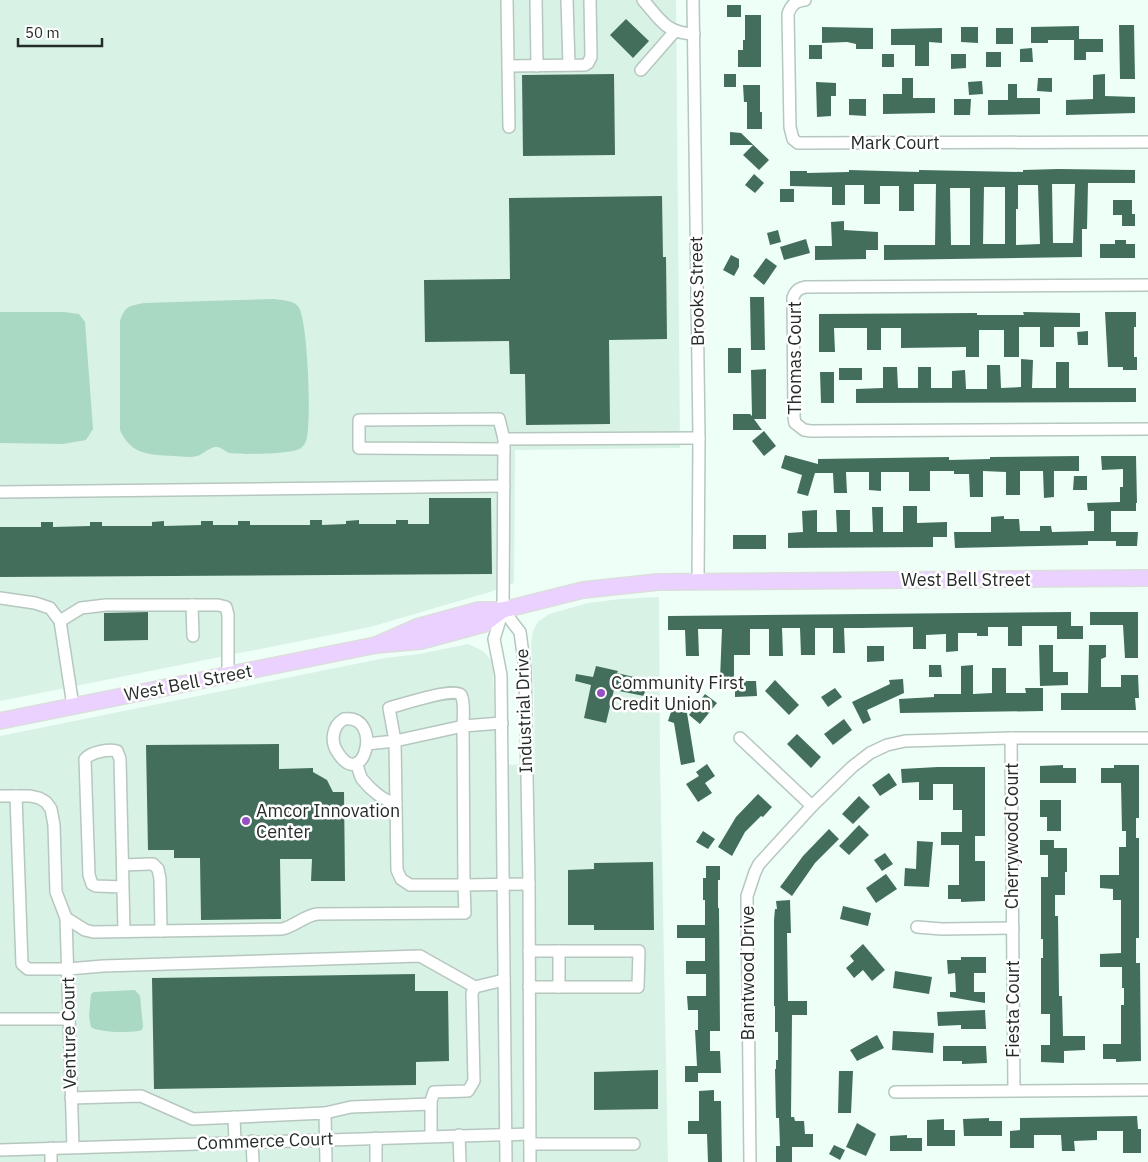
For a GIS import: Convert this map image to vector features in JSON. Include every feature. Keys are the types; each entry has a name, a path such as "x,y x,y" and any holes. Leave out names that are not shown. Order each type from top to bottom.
{"main road":[{"name":"West Bell Street","path":"0,721 376,645 421,641 484,624 503,610 583,590 609,586 658,582 1148,578"}],"street":[{"path":"507,0 509,127"},
{"path":"536,0 537,66"},
{"path":"567,0 569,65"},
{"path":"508,66 585,65 588,63 591,57 590,0"},
{"path":"643,0 668,28 680,34 694,34"},
{"name":"Brooks Street","path":"693,0 699,438 698,582"},
{"name":"Mark Court","path":"805,0 795,3 790,8 788,14 790,127 793,139 798,143 1148,142"},
{"path":"641,70 675,31"},
{"name":"Thomas Court","path":"1148,285 806,287 800,288 794,293 793,298 794,416 795,423 804,430 1148,429"},
{"path":"503,610 504,444 499,419 359,420 359,448 504,444 699,438"},
{"path":"0,492 504,486"},
{"path":"0,598 34,603 50,608 60,621 73,706"},
{"path":"60,621 81,608 106,605 218,604 226,607 228,615 228,675"},
{"path":"192,605 193,636"},
{"name":"Industrial Drive","path":"503,610 494,639 501,675 506,1162"},
{"name":"Industrial Drive","path":"503,610 520,632 526,698 530,1162"},
{"path":"66,918 85,930 93,932 282,929 317,914 465,913 464,885 463,726 461,696 458,693 447,692 389,708 395,741 397,870 401,879 410,885 464,885 529,884"},
{"path":"348,719 358,723 364,730 367,744 362,760 357,763 347,762 336,750 334,736 338,723 348,719"},
{"path":"367,744 395,741 463,726 502,723"},
{"path":"740,738 812,806"},
{"name":"Brantwood Drive","path":"750,1162 747,896 759,864 812,806 862,758 887,745 905,741 1011,738 1148,738"},
{"name":"Cherrywood Court","path":"917,928 1013,928 1011,738"},
{"path":"123,887 96,886 92,884 89,876 85,759 91,754 109,750 117,751 120,758 122,865 123,887 124,931"},
{"path":"357,763 362,778 367,784 387,801 396,803"},
{"name":"Venture Court","path":"0,796 39,798 46,802 51,809 54,825 56,892 66,918 73,1147"},
{"path":"16,796 22,964 28,969 420,956 475,987 504,980"},
{"path":"122,865 153,864 158,869 160,879 161,931"},
{"name":"Fiesta Court","path":"1013,928 1014,1090"},
{"path":"529,951 639,951 638,986 529,987"},
{"path":"559,951 559,986"},
{"path":"431,1136 431,1104 434,1092 468,1091 474,1081 472,993 475,987"},
{"path":"0,1019 69,1019"},
{"path":"895,1092 1148,1090"},
{"path":"71,1098 141,1096 193,1119 325,1113 351,1107 431,1104"},
{"path":"325,1113 326,1162"},
{"path":"234,1117 235,1142"},
{"path":"459,1135 460,1162"},
{"name":"Commerce Court","path":"0,1150 459,1135 506,1135 530,1139 634,1144"},
{"path":"376,1138 376,1162"},
{"path":"252,1141 253,1162"},
{"path":"51,1148 51,1162"}],"shaded area":[{"path":"0,0 676,0 680,448 515,450 514,583 490,592 370,627 0,701"},
{"path":"273,299 296,304 301,314 307,350 309,395 308,432 305,444 302,447 289,452 245,454 228,453 219,447 214,447 197,456 188,457 142,452 124,438 120,430 120,321 126,310 131,306 144,303"},
{"path":"0,312 64,312 79,314 85,322 93,429 86,440 63,444 0,443"},
{"path":"659,597 660,763 668,1162 0,1162 0,736 385,658 419,654 468,644 483,651 491,660 493,667 496,765 535,764 531,644 533,631 538,622 549,614 588,603"},
{"path":"135,990 140,996 142,1030 116,1032 91,1027 89,1016 91,994 94,992"}],"building":[{"path":"727,5 741,5 741,17 727,17"},
{"path":"745,15 761,15 761,67 738,67 738,50 743,50 743,40 745,40"},
{"path":"626,19 649,41 633,58 610,35"},
{"path":"1119,25 1134,25 1135,79 1120,79"},
{"path":"1079,26 1079,39 1103,39 1103,52 1086,52 1086,60 1074,60 1074,40 1048,40 1048,43 1031,43 1031,27"},
{"path":"822,27 873,28 873,49 856,49 856,44 847,42 822,43"},
{"path":"961,27 978,27 978,43 961,42"},
{"path":"942,28 942,43 929,42 929,66 915,66 915,45 891,45 891,29"},
{"path":"996,28 1013,28 1013,44 996,44"},
{"path":"809,45 822,45 822,59 809,59"},
{"path":"1032,48 1033,62 1020,62 1020,49"},
{"path":"986,52 1001,52 1001,67 986,67"},
{"path":"882,54 894,54 894,67 882,67"},
{"path":"951,54 966,54 966,68 951,69"},
{"path":"614,74 615,155 523,156 522,75"},
{"path":"724,74 736,74 736,87 724,87"},
{"path":"1105,74 1105,96 1135,97 1135,113 1066,115 1066,100 1093,99 1093,75"},
{"path":"902,78 913,78 913,98 935,98 935,113 883,114 883,94 902,94"},
{"path":"1038,78 1052,78 1052,92 1037,91"},
{"path":"982,81 983,94 969,95 968,82"},
{"path":"816,82 836,83 836,96 831,96 831,116 817,117"},
{"path":"1008,84 1017,84 1017,98 1040,98 1040,114 988,115 988,100 1008,100"},
{"path":"743,85 760,85 762,129 747,129 747,102 744,102"},
{"path":"849,99 866,99 866,116 849,115"},
{"path":"954,99 971,99 970,115 954,115"},
{"path":"730,132 741,133 769,160 759,170 743,155 753,145 730,145"},
{"path":"849,170 1023,172 1023,170 1135,170 1135,183 1088,183 1087,229 1082,229 1082,257 884,260 884,245 935,245 936,184 914,184 914,211 899,211 899,186 880,186 880,204 864,204 864,185 845,185 845,205 832,205 832,187 790,186 790,171 807,171 807,173 849,172","holes":["1052,184 1075,184 1073,243 1053,243","1018,185 1038,185 1040,244 1016,245 1016,209 1018,209","984,187 1005,187 1005,244 983,244","950,188 970,188 970,245 951,245"]},
{"path":"754,174 764,183 755,193 745,185"},
{"path":"780,189 794,189 794,202 780,202"},
{"path":"662,196 663,257 666,257 667,339 609,340 610,424 526,425 525,374 510,374 509,341 425,342 424,280 510,279 509,198"},
{"path":"1113,200 1132,200 1132,214 1135,214 1135,226 1122,226 1122,215 1113,215"},
{"path":"844,221 844,230 878,232 878,250 866,250 866,259 815,260 815,246 832,246 831,222"},
{"path":"778,230 781,242 770,245 767,233"},
{"path":"806,239 810,253 784,260 780,247"},
{"path":"1115,240 1126,240 1126,244 1135,244 1135,258 1100,258 1100,244 1115,244"},
{"path":"731,255 739,259 739,267 734,276 723,270"},
{"path":"766,258 777,266 764,285 753,276"},
{"path":"750,297 764,297 765,350 751,350"},
{"path":"1023,312 1080,313 1080,327 1054,327 1054,347 1040,347 1040,327 1019,327 1019,357 1004,357 1004,330 979,330 979,357 966,357 966,347 901,348 901,328 881,328 881,350 867,350 867,328 834,328 835,352 819,352 819,314 977,313 977,315 1024,315"},
{"path":"1105,312 1136,312 1134,357 1137,357 1137,370 1123,370 1123,367 1108,367"},
{"path":"1088,331 1088,345 1078,345 1077,332"},
{"path":"728,348 741,348 741,373 728,373"},
{"path":"1021,359 1033,360 1032,388 1056,388 1056,362 1069,362 1069,388 1136,388 1136,402 856,403 856,389 883,388 883,367 897,367 898,388 918,388 918,367 931,367 931,388 952,388 952,371 965,370 966,389 987,389 987,365 1000,365 1001,388 1021,387"},
{"path":"839,368 862,368 862,380 839,380"},
{"path":"766,369 766,419 754,419 762,430 733,430 733,414 750,414 752,416 751,370"},
{"path":"820,372 834,372 834,403 821,403"},
{"path":"764,431 776,446 764,456 752,441"},
{"path":"785,455 818,464 818,459 949,457 949,460 990,459 990,457 1079,456 1079,471 1054,471 1054,497 1044,498 1043,471 1020,471 1020,495 1006,495 1006,472 983,471 983,497 970,497 969,474 954,474 954,471 930,471 930,491 909,491 909,472 881,472 881,491 869,490 869,472 846,472 847,493 834,493 833,473 815,473 808,496 797,493 802,475 781,468"},
{"path":"1101,456 1136,456 1136,511 1111,511 1111,532 1138,532 1137,546 1116,546 1116,541 1088,541 1088,545 955,548 954,532 991,532 991,517 1004,516 1004,519 1019,519 1020,531 1040,531 1040,526 1051,526 1052,532 1094,531 1094,511 1088,511 1087,503 1120,502 1120,487 1123,487 1123,469 1102,470"},
{"path":"1074,476 1087,476 1087,490 1073,490"},
{"path":"429,498 491,498 492,574 0,577 0,527 41,527 41,522 53,522 53,527 90,526 90,522 102,522 102,526 152,526 152,522 164,521 164,526 201,525 201,521 213,521 213,525 238,525 238,521 250,521 250,525 310,525 310,520 322,520 322,525 346,524 346,521 359,520 359,524 396,524 396,520 408,520 408,524 429,524"},
{"path":"903,506 917,506 917,523 947,522 947,537 933,537 933,547 788,548 788,533 803,532 802,511 817,510 817,532 837,532 836,510 850,510 850,532 873,532 872,507 883,507 883,532 903,532"},
{"path":"733,535 766,535 766,549 733,549"},
{"path":"148,612 148,640 104,641 104,613"},
{"path":"1071,612 1071,626 1083,626 1083,639 1057,639 1057,626 1022,626 1022,646 1008,646 1008,627 988,627 988,636 977,636 977,633 958,633 958,651 946,652 946,634 926,635 926,649 913,649 913,627 844,628 845,653 833,653 833,628 815,628 815,655 801,655 800,628 782,628 783,656 769,656 769,629 750,629 750,655 734,655 734,679 720,679 722,629 698,629 699,656 686,656 685,630 668,630 668,616"},
{"path":"1090,612 1138,612 1138,658 1125,658 1123,625 1090,625"},
{"path":"1039,645 1053,645 1053,672 1068,672 1068,685 1040,686"},
{"path":"1089,645 1106,645 1106,657 1101,659 1101,687 1121,687 1121,675 1138,675 1139,698 1135,698 1136,710 1061,710 1061,693 1088,693"},
{"path":"867,646 884,646 884,661 867,662"},
{"path":"929,665 941,665 942,677 929,677"},
{"path":"973,665 973,694 992,693 992,668 1006,668 1006,693 1026,693 1025,688 1043,688 1043,711 900,713 899,699 934,697 934,694 961,694 961,666"},
{"name":"Community First Credit Union","path":"596,666 647,680 644,696 614,690 606,723 584,718 591,685 575,681 576,674 593,677"},
{"path":"903,679 904,693 867,710 871,720 863,724 852,702 890,684 889,680"},
{"path":"775,680 799,705 789,715 765,691"},
{"path":"735,681 756,681 757,696 735,697"},
{"path":"835,688 842,697 828,707 821,697"},
{"path":"705,694 717,703 700,724 689,715"},
{"path":"672,709 687,713 695,762 681,765 674,723 668,721"},
{"path":"844,719 852,730 833,745 824,734"},
{"path":"797,734 821,757 811,768 787,744"},
{"name":"Amcor Innovation Center","path":"279,744 279,769 313,768 313,772 327,780 333,792 344,792 345,881 311,881 312,859 280,859 281,919 201,920 200,858 174,858 174,850 148,850 146,745"},
{"path":"707,764 715,776 705,783 712,793 698,802 686,784 699,776 696,772"},
{"path":"1063,765 1063,768 1076,768 1076,783 1040,783 1040,766"},
{"path":"1114,765 1139,765 1139,818 1136,818 1136,838 1139,838 1139,938 1136,938 1136,963 1140,963 1141,1061 1116,1062 1116,1059 1103,1059 1103,1044 1121,1044 1121,1005 1124,1005 1122,967 1100,967 1100,954 1121,953 1121,900 1113,900 1113,889 1100,888 1100,875 1119,875 1119,847 1126,847 1126,831 1122,831 1121,783 1101,783 1101,768 1114,768"},
{"path":"985,767 985,836 975,836 975,861 985,861 985,901 961,902 961,899 948,899 948,885 959,885 959,845 941,845 941,832 962,832 962,810 953,810 953,784 933,784 933,800 919,800 919,782 902,783 901,769"},
{"path":"889,773 897,785 880,796 872,785"},
{"path":"758,794 772,807 745,832 732,856 718,847 736,817"},
{"path":"859,796 870,807 853,824 842,814"},
{"path":"1040,800 1061,800 1061,831 1047,831 1047,817 1040,817"},
{"path":"859,825 869,835 849,855 839,846"},
{"path":"829,829 839,839 815,863 792,896 780,887 803,856"},
{"path":"703,831 715,839 708,849 696,842"},
{"path":"1040,840 1054,840 1054,848 1067,848 1065,895 1055,895 1055,916 1058,916 1059,996 1062,996 1063,1036 1085,1036 1085,1050 1064,1051 1064,1063 1041,1062 1041,1045 1050,1045 1050,1014 1041,1014 1043,939 1041,939 1041,877 1048,877 1048,855 1040,855"},
{"path":"917,841 933,842 929,887 904,886 905,868 916,869"},
{"path":"885,853 893,864 882,871 874,860"},
{"path":"653,862 654,930 594,930 594,925 568,925 568,870 594,869 594,863"},
{"path":"706,866 720,866 718,908 720,1031 710,1031 710,1051 720,1051 721,1073 698,1073 698,1082 685,1082 685,1066 697,1066 695,1030 698,1030 698,1010 688,1010 687,996 706,996 706,974 686,974 686,961 705,961 705,938 677,938 677,925 705,925 703,878 706,878"},
{"path":"886,874 897,889 876,903 866,888"},
{"path":"790,900 791,933 787,933 788,1001 807,1001 807,1015 792,1015 791,1117 794,1117 795,1121 804,1121 805,1134 813,1134 813,1147 792,1147 792,1162 776,1162 776,1146 780,1146 779,1118 776,1118 775,1069 776,1060 778,1060 778,1032 775,1032 774,1006 774,920 775,909 777,909 776,901"},
{"path":"843,906 871,913 868,926 840,919"},
{"path":"863,944 885,970 872,981 863,970 854,978 846,968 854,961 850,956"},
{"path":"961,957 986,957 986,973 974,973 974,992 985,992 985,1003 950,997 950,992 956,992 955,973 948,974 947,960 961,960"},
{"path":"895,971 932,977 929,994 893,988"},
{"path":"415,974 415,991 448,991 449,1061 416,1062 416,1085 154,1089 152,978"},
{"path":"985,1010 986,1029 961,1029 961,1025 938,1026 937,1012"},
{"path":"893,1031 934,1033 933,1053 892,1050"},
{"path":"877,1035 884,1048 857,1061 850,1050"},
{"path":"943,1046 986,1046 987,1063 962,1064 962,1061 943,1061"},
{"path":"658,1070 658,1109 594,1110 594,1072"},
{"path":"839,1071 853,1071 851,1113 838,1113"},
{"path":"714,1090 714,1101 721,1101 722,1162 708,1162 707,1134 688,1134 688,1121 699,1121 699,1091"},
{"path":"1137,1116 1138,1129 1141,1129 1141,1153 1123,1153 1123,1131 1097,1131 1097,1140 1074,1141 1075,1151 1062,1151 1061,1135 1034,1135 1034,1148 1010,1148 1010,1131 1020,1130 1020,1118"},
{"path":"989,1118 989,1121 1002,1121 1002,1136 964,1136 963,1119"},
{"path":"944,1119 944,1130 955,1130 955,1146 927,1146 927,1120"},
{"path":"857,1123 876,1134 866,1156 846,1147"},
{"path":"907,1135 907,1138 922,1138 922,1151 890,1151 890,1136"},
{"path":"834,1145 845,1150 840,1160 829,1154"}],"place":[{"name":"Community First Credit Union","path":"601,693"},
{"name":"Amcor Innovation Center","path":"246,821"}]}
